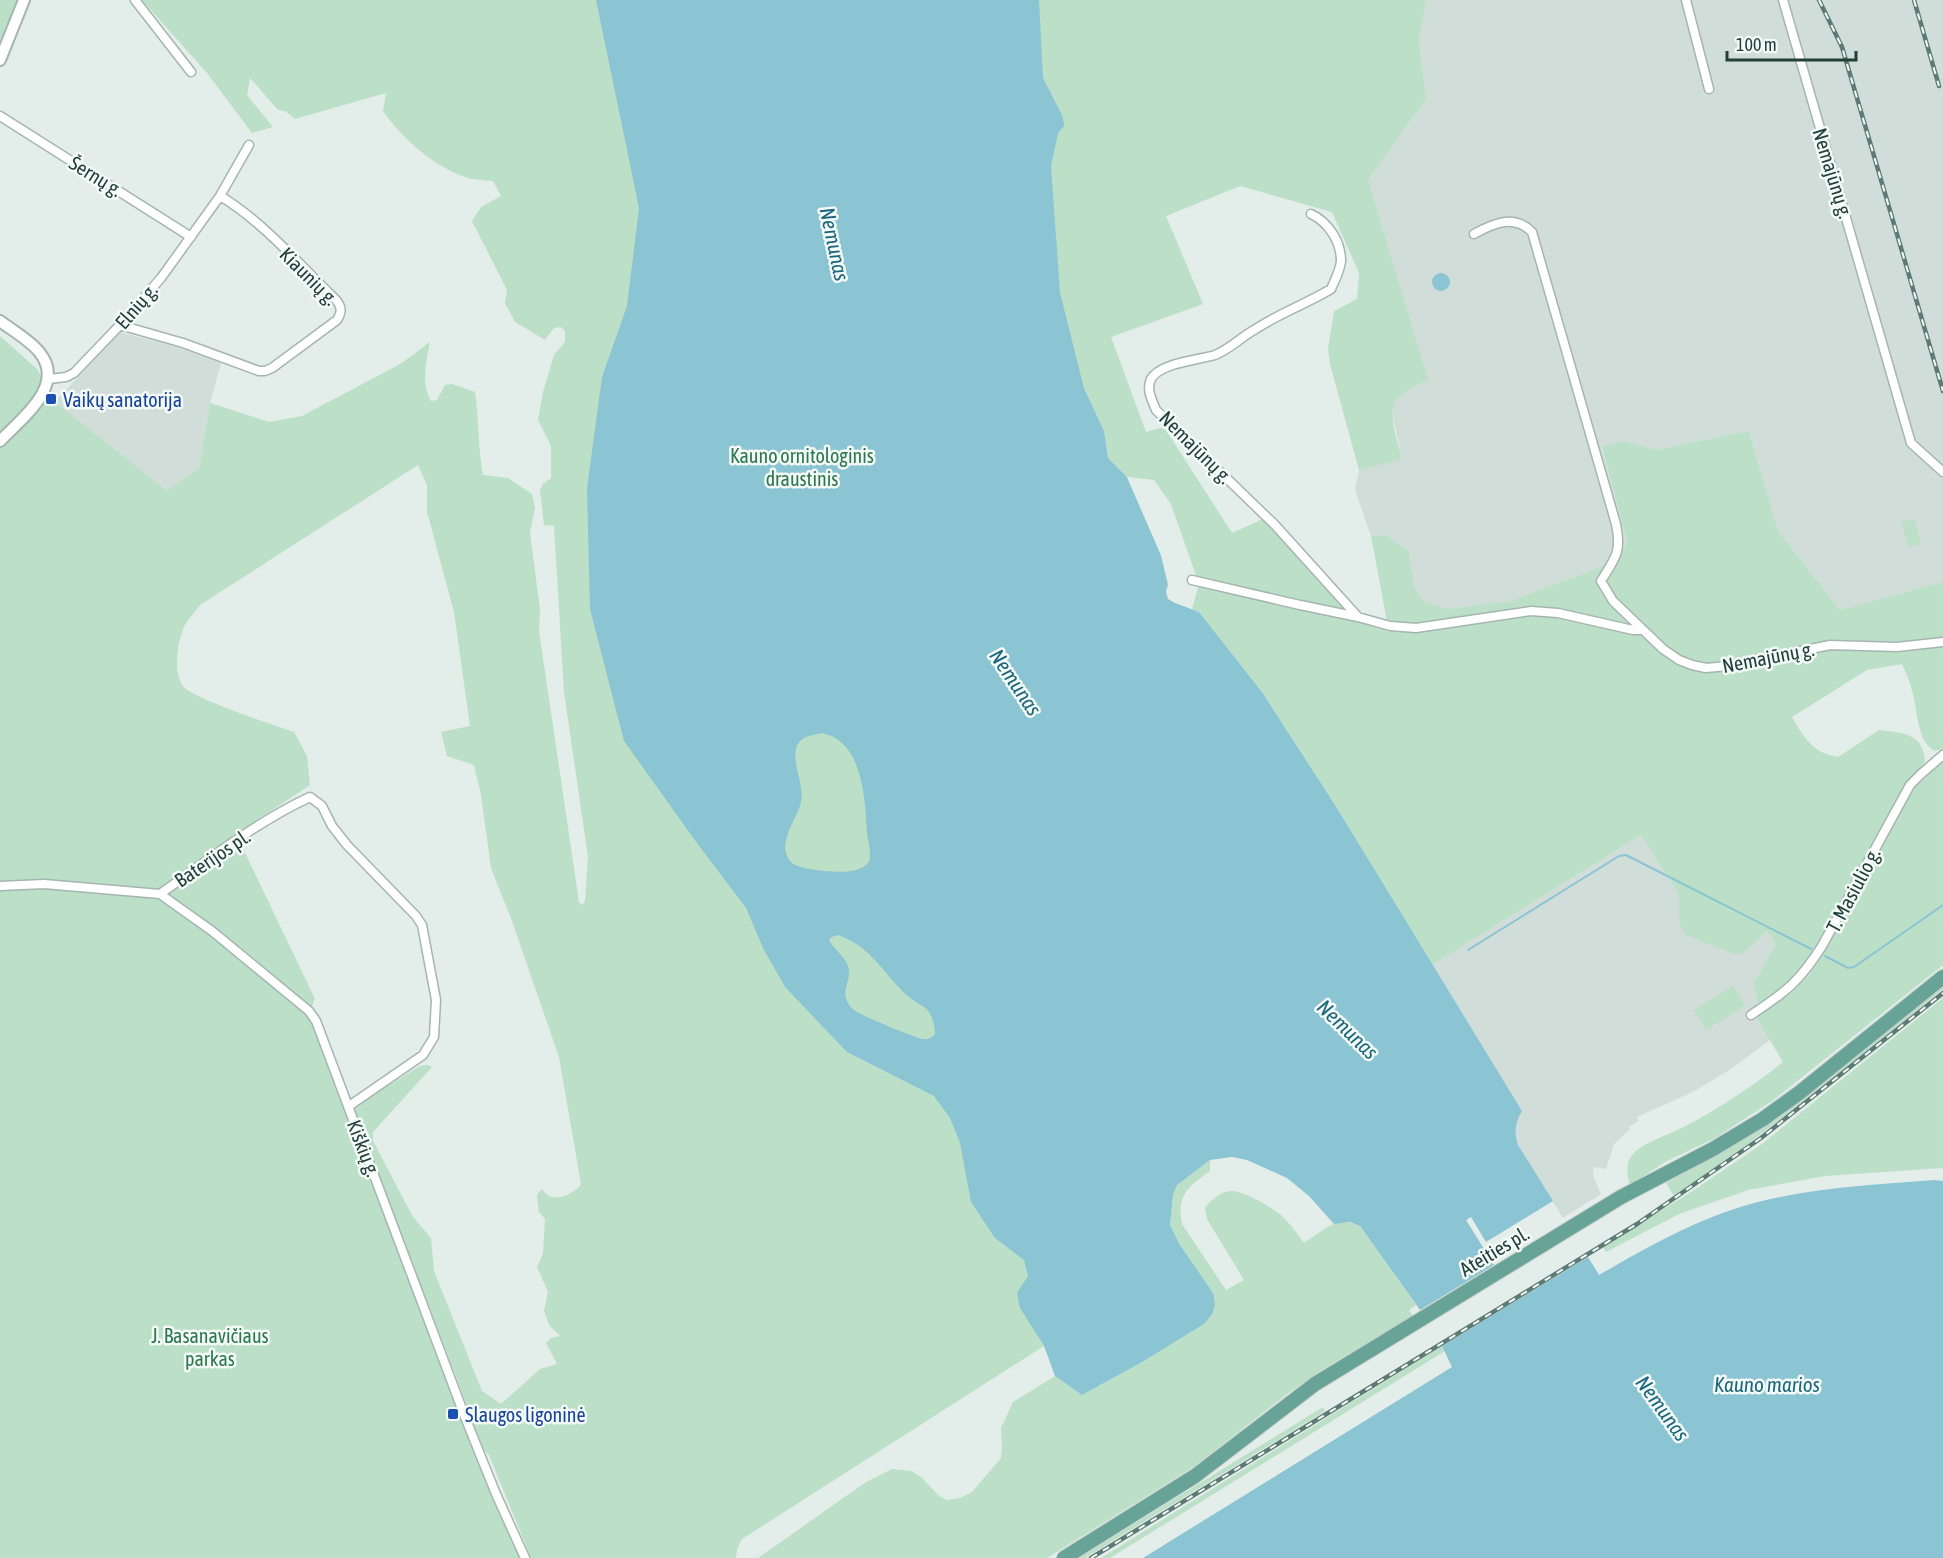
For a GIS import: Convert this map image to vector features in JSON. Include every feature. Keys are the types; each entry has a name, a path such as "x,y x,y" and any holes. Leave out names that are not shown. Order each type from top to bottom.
{"main road":[{"name":"Ateities pl.","path":"1064,1558 1195,1476 1314,1384 1621,1197 1738,1134 1782,1105 1943,977"}],"street":[{"path":"0,60 24,0"},
{"path":"135,0 191,72"},
{"path":"1686,0 1709,89"},
{"name":"Nemajūnų g.","path":"1783,0 1911,443 1943,472"},
{"name":"Šernų g.","path":"0,116 191,237"},
{"name":"Elnių g.","path":"49,379 74,373 146,296 220,196 249,145"},
{"name":"Kiaunių g.","path":"120,325 152,333 259,371 265,371 337,320 342,310 336,300 263,230 232,203 220,196"},
{"name":"Nemajūnų g.","path":"1311,214 1323,220 1339,248 1341,261 1338,276 1331,289 1252,331 1218,354 1165,368 1156,373 1151,380 1150,395 1156,410 1275,525 1358,617"},
{"name":"Nemajūnų g.","path":"1474,234 1487,227 1513,221 1524,224 1532,232 1616,524 1619,549 1601,581 1613,601 1663,649 1679,660 1706,668 1728,666 1830,645 1897,646 1943,642"},
{"path":"0,321 40,354 46,364 49,379 44,393 0,441"},
{"path":"1192,579 1390,626 1416,628 1513,612 1543,611 1633,630 1643,630"},
{"name":"T. Masiulio g.","path":"1751,1015 1779,997 1809,968 1910,786 1943,755"},
{"name":"Baterijos pl.","path":"0,886 44,884 160,894 226,848 310,797"},
{"name":"Kiškių g.","path":"310,797 322,806 332,826 347,845 422,925 436,1000 434,1037 423,1055 349,1106 465,1417 525,1558"},
{"path":"160,894 212,931 309,1011 322,1033 349,1106"}],"shaded area":[{"path":"1426,0 1943,0 1943,582 1840,610 1778,531 1749,431 1656,450 1624,441 1602,448 1627,543 1619,560 1510,601 1447,609 1425,602 1419,596 1414,587 1409,551 1385,535 1371,536 1355,490 1359,470 1402,458 1393,417 1393,405 1400,395 1427,380 1368,180 1426,99 1419,40"},
{"path":"120,332 176,347 221,363 210,403 199,468 167,492 55,402"},
{"path":"1641,835 1678,893 1681,900 1680,924 1762,936 1767,931 1776,944 1753,984 1758,1003 1755,1015 1770,1040 1731,1069 1695,1091 1637,1117 1639,1121 1629,1127 1630,1129 1614,1144 1606,1169 1593,1167 1594,1178 1601,1194 1563,1218 1518,1145 1516,1127 1517,1119 1522,1111 1432,965"}],"green space":[{"path":"0,0 20,0 0,47"},
{"name":"J. Basanavičiaus parkas","path":"142,0 1426,0 1419,40 1426,99 1368,180 1428,380 1402,394 1393,407 1393,425 1402,459 1359,470 1328,349 1334,311 1357,299 1359,273 1332,212 1240,186 1166,216 1203,304 1111,337 1146,432 1164,427 1232,533 1263,519 1358,622 1389,632 1371,536 1385,535 1409,551 1414,587 1425,602 1447,609 1510,601 1619,560 1627,542 1602,447 1624,441 1656,450 1749,431 1778,531 1840,610 1943,582 1943,638 1901,643 1902,650 1943,646 1943,749 1935,751 1924,740 1910,684 1902,664 1867,670 1792,717 1810,743 1829,755 1838,757 1879,730 1916,739 1924,752 1925,762 1902,790 1808,961 1786,985 1758,1003 1753,984 1776,944 1767,931 1742,954 1734,954 1686,935 1680,921 1678,893 1641,835 1432,965 1335,805 1262,692 1199,612 1192,609 1199,584 1171,504 1154,480 1127,477 1108,458 1104,431 1084,388 1060,292 1057,260 1038,1337 1044,1346 742,1539 736,1558 531,1558 489,1455 481,1447 459,1384 352,1108 420,1066 432,1067 373,1132 373,1141 413,1217 431,1238 434,1271 482,1391 501,1404 540,1369 557,1364 546,1343 551,1338 560,1336 549,1325 544,1311 548,1292 537,1267 543,1254 545,1219 539,1212 537,1195 542,1189 549,1196 562,1197 572,1193 581,1184 559,1057 512,921 491,868 481,795 474,765 447,756 441,732 470,726 454,612 427,512 427,485 418,465 200,605 183,629 177,664 180,680 183,686 190,691 202,698 294,732 307,756 310,785 236,834 315,999 306,1014 323,1045 457,1404 520,1558 0,1558 0,336 37,369 55,402 167,491 199,468 210,403 269,422 302,416 402,363 430,342 425,380 431,401 437,400 445,385 452,384 475,392 483,475 508,478 532,494 535,508 530,533 540,609 539,631 579,902 582,905 585,901 588,857 564,692 554,526 544,525 540,490 543,484 551,478 551,446 538,420 543,392 554,355 565,342 565,331 561,327 554,328 545,340 515,322 505,303 507,290 472,221 481,207 501,196 493,181 471,179 453,172 419,150 399,131 383,111 386,93 295,119 285,111 278,110 250,78 247,95 273,127 252,133 207,73"},
{"path":"1914,519 1921,544 1908,547 1901,522"},
{"path":"1943,762 1943,965 1772,1101 1715,1138 1665,1162 1630,1185 1628,1165 1630,1157 1637,1150 1712,1111 1783,1062 1755,1015 1791,993 1809,975 1916,786"},
{"path":"1943,984 1943,989 1855,1061 1752,1141 1674,1196 1666,1183 1728,1149"},
{"path":"1733,986 1745,1006 1706,1030 1694,1010"},
{"path":"1943,998 1943,1168 1825,1176 1748,1190 1679,1214 1606,1252 1603,1247 1762,1144"},
{"path":"1210,1160 1210,1171 1190,1187 1183,1198 1182,1224 1226,1290 1244,1280 1207,1219 1205,1208 1217,1196 1233,1191 1252,1197 1278,1213 1292,1226 1304,1243 1337,1223 1352,1223 1360,1226 1416,1305 1409,1310 1413,1316 1325,1368 1287,1394 1195,1466 1047,1558 758,1558 866,1482 892,1469 912,1471 939,1496 947,1500 960,1498 972,1492 1001,1458 1001,1428 1013,1402 1055,1376 1082,1395 1204,1324 1180,1245 1170,1225 1173,1195 1177,1185"},
{"path":"1442,1346 1445,1351 1110,1558 1101,1558"},
{"path":"1323,1407 1325,1411 1085,1558 1079,1558"}],"water":[{"name":"Kauno ornitologinis draustinis","path":"596,0 1039,0 1043,78 1063,117 1064,126 1058,133 1051,166 1060,292 1084,388 1104,431 1108,458 1127,477 1161,555 1168,584 1166,592 1168,599 1199,612 1262,692 1335,805 1522,1111 1516,1127 1518,1145 1553,1201 1486,1242 1471,1217 1466,1220 1494,1265 1420,1310 1360,1226 1350,1222 1334,1224 1309,1196 1287,1178 1247,1160 1232,1157 1210,1160 1177,1185 1173,1195 1170,1225 1180,1245 1213,1293 1215,1304 1212,1314 1204,1324 1082,1395 1055,1376 1044,1346 1020,1308 1017,1293 1028,1276 1024,1260 995,1238 971,1202 960,1143 950,1118 934,1096 847,1052 785,987 764,950 746,908 624,741 590,609 587,489 602,377 627,306 639,208","holes":["822,733 836,738 846,747 854,759 863,789 870,855 868,863 852,871 816,870 798,866 790,861 786,851 785,844 802,795 796,764 796,750 802,739","838,935 850,940 869,954 910,998 927,1010 934,1025 933,1037 925,1039 910,1035 866,1017 851,1007 845,995 849,975 848,966 829,940"]},
{"path":"1441,273 1447,276 1450,282 1447,288 1441,291 1435,288 1432,282 1435,276"},
{"name":"Kauno marios","path":"1943,1181 1943,1558 1143,1558 1452,1367 1442,1346 1588,1257 1599,1275 1691,1226 1761,1202 1818,1191"}],"pier":[{"path":"1127,477 1131,477 1164,554 1171,584 1168,584 1161,555"}],"waterway":[{"path":"1468,950 1619,856 1626,855 1811,949"},
{"path":"1825,956 1848,968 1854,967 1943,905"}],"railway":[{"path":"1819,0 1842,47 1943,391"},
{"path":"1914,0 1939,86"},
{"path":"1091,1558 1637,1224 1761,1138 1943,993"}],"place":[{"name":"Vaikų sanatorija","path":"51,399"},
{"name":"Slaugos ligoninė","path":"453,1414"}],"water label":[{"name":"Nemunas","path":"835,244"},
{"name":"Nemunas","path":"1016,682"},
{"name":"Nemunas","path":"1348,1029"},
{"name":"Nemunas","path":"1663,1408"}]}
